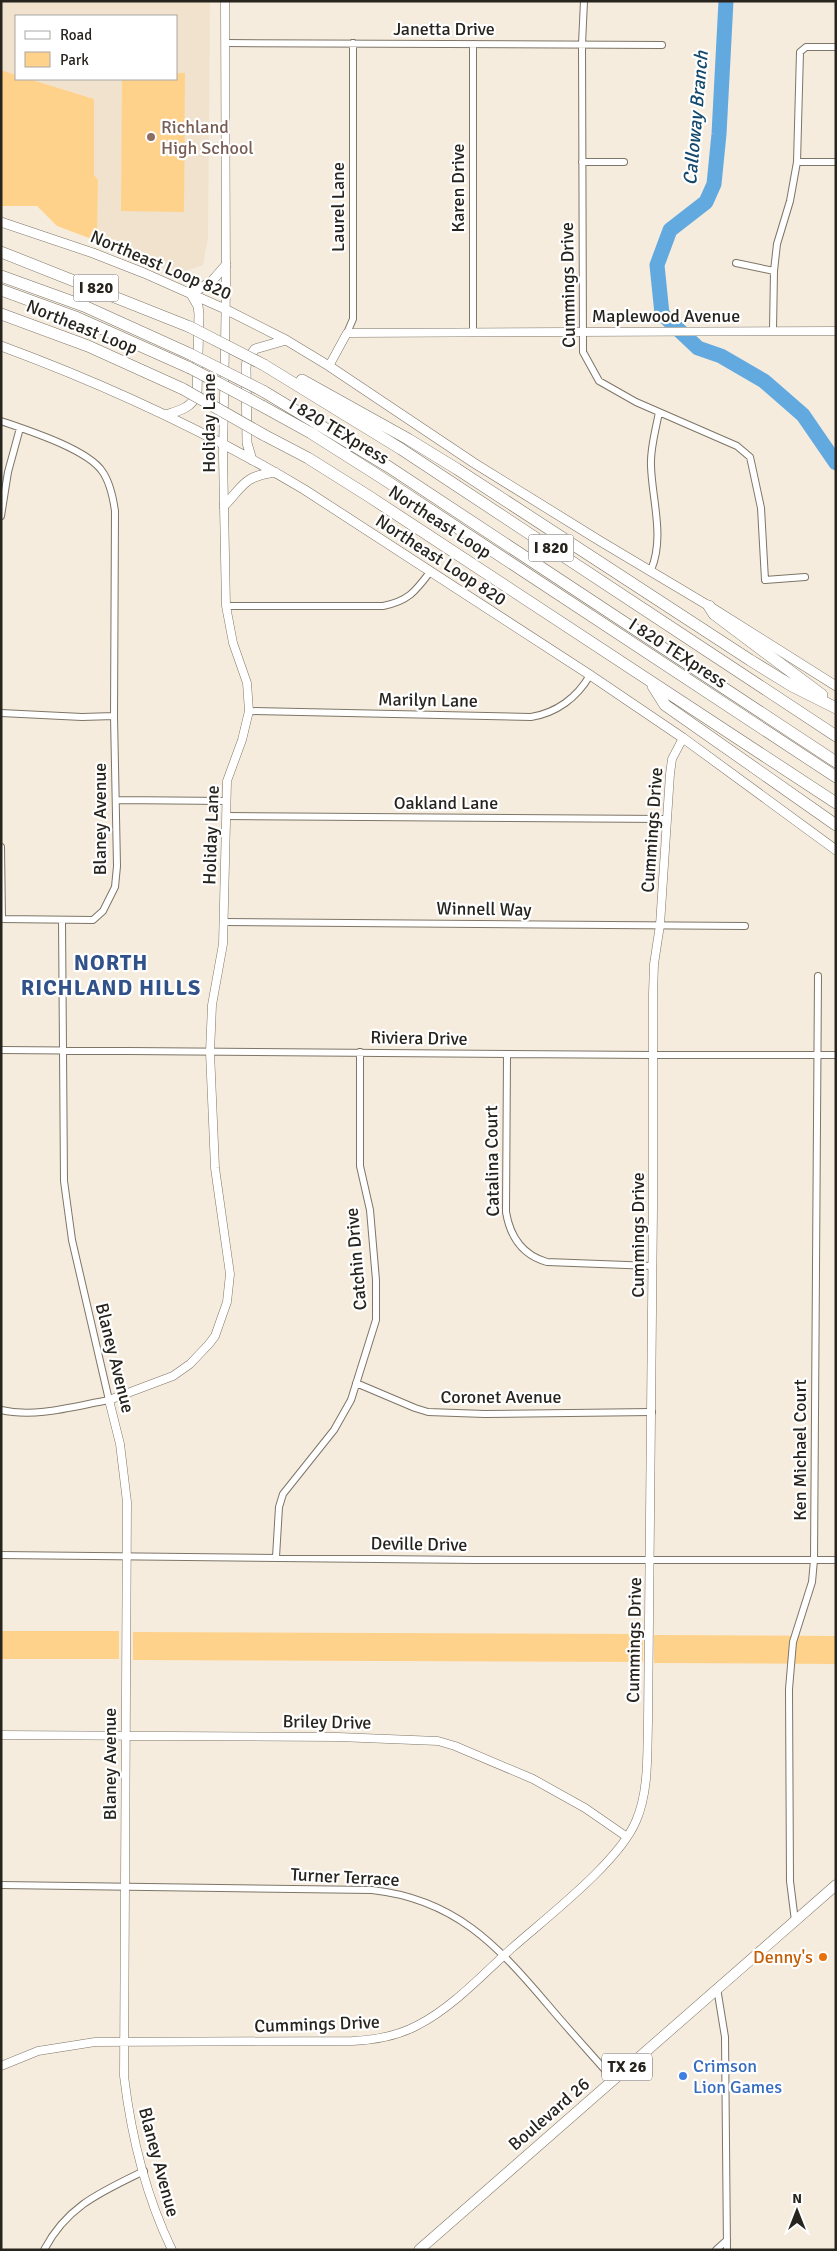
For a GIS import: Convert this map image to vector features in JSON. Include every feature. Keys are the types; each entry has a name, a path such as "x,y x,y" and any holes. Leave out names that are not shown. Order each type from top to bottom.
{"highway":[{"name":"I 820","path":"1,252 190,327 264,365 401,449 836,736"},
{"name":"I 820 TEXpress","path":"1,276 84,306 190,354 263,391 389,466 836,762"},
{"name":"I 820 TEXpress","path":"1,290 88,322 190,368 311,433 836,777"},
{"name":"Northeast Loop","path":"1,314 88,346 183,389 308,458 836,803"},
{"path":"1,324 26,322"},
{"path":"264,365 275,365 408,439 750,660 792,686 836,706"},
{"path":"709,606 714,614 836,706"},
{"path":"650,682 665,705 836,825"}],"main road":[{"name":"Northeast Loop 820","path":"1,222 93,252 225,309 286,340 329,366 482,469 600,542 651,570 836,686"},
{"path":"165,415 187,408 193,403 197,395 199,314 198,306 191,294 212,281 226,265"},
{"path":"252,460 247,443 247,360 255,349 286,340"},
{"name":"Northeast Loop 820","path":"1,346 70,372 165,415 275,472 590,675 682,738 836,850"},
{"path":"224,506 249,479 255,475 275,472"},
{"name":"Boulevard 26","path":"423,2248 836,1884"}],"street":[{"name":"Holiday Lane","path":"109,1400 173,1376 190,1364 215,1336 227,1302 230,1274 215,1168 210,1052 212,1005 221,963 224,922 227,781 242,740 249,711 247,683 233,643 226,606 223,445 226,265 225,1"},
{"name":"Cummings Drive","path":"584,1 582,44 583,352 590,369 599,381 636,402 737,446 750,457 761,508 765,580 804,578"},
{"name":"Janetta Drive","path":"225,43 662,45"},
{"name":"Laurel Lane","path":"329,366 353,319 353,43"},
{"name":"Karen Drive","path":"473,44 473,333"},
{"path":"773,330 774,271 777,244 790,200 797,162 800,52 803,48 836,47"},
{"path":"582,162 624,162"},
{"path":"797,162 836,162"},
{"path":"736,263 774,271"},
{"name":"Maplewood Avenue","path":"346,333 836,331"},
{"path":"651,570 656,558 657,522 650,465 659,412"},
{"name":"Blaney Avenue","path":"1,421 81,454 93,462 106,478 114,506 114,716 117,800 115,887 103,911 93,920 62,920 63,1162 72,1240 120,1444 127,1502 124,2076 129,2118 162,2230 172,2250"},
{"path":"1,516 8,472 20,428"},
{"path":"226,606 383,606 397,603 411,596 430,572"},
{"name":"Marilyn Lane","path":"249,711 531,717 552,712 582,689 590,675"},
{"path":"1,713 82,717 114,716"},
{"name":"Cummings Drive","path":"1,2066 38,2051 74,2044 124,2041 352,2042 389,2036 418,2026 504,1956 588,1880 627,1837 637,1820 643,1798 646,1768 652,1412 654,964 660,925 672,759 682,738"},
{"path":"117,800 226,801"},
{"name":"Oakland Lane","path":"226,816 667,820"},
{"path":"1,847 2,919 62,920"},
{"name":"Winnell Way","path":"224,922 745,926"},
{"name":"Ken Michael Court","path":"795,1921 790,1881 789,1689 793,1642 812,1582 814,1560 818,976"},
{"name":"Riviera Drive","path":"1,1050 653,1056 836,1055"},
{"name":"Catchin Drive","path":"276,1557 279,1507 283,1494 334,1430 351,1400 376,1320 376,1280 370,1210 360,1166 360,1052"},
{"name":"Catalina Court","path":"507,1054 506,1212 512,1234 521,1247 530,1255 547,1262 653,1266"},
{"name":"Coronet Avenue","path":"356,1383 414,1408 428,1412 485,1414 652,1412"},
{"path":"1,1410 10,1412 42,1412 109,1400"},
{"name":"Deville Drive","path":"1,1555 650,1561 836,1560"},
{"name":"Briley Drive","path":"1,1735 338,1737 438,1742 455,1746 533,1779 585,1808 627,1837"},
{"name":"Turner Terrace","path":"1,1885 362,1890 395,1892 423,1900 476,1930 504,1956 521,1972 614,2079"},
{"path":"717,1988 725,2037 727,2250"},
{"path":"44,2250 66,2218 83,2203 144,2171"},
{"path":"716,2250 727,2240"}],"shaded area":[{"name":"Richland High School","path":"1,1 210,1 208,238 203,265 178,274 97,241 98,180 94,175 94,99 32,80 178,80 178,15 15,15 15,75 1,70"}],"green space":[{"path":"1,70 15,75 15,80 32,80 94,99 94,175 98,180 97,241 57,226 37,206 1,206"},
{"path":"178,73 185,73 184,212 121,211 122,80 178,80"},
{"path":"1,1631 119,1631 119,1659 1,1659"},
{"path":"133,1632 643,1634 643,1662 133,1660"},
{"path":"654,1635 836,1636 836,1664 654,1663"}],"waterway":[{"name":"Calloway Branch","path":"726,1 719,134 714,184 706,202 670,230 657,265 662,314 698,348 721,356 764,381 803,415 836,463"}],"place":[{"name":"Richland High School","path":"151,137"},
{"name":"Denny's","path":"823,1957"},
{"name":"Crimson Lion Games","path":"683,2076"}],"district":[{"name":"NORTH RICHLAND HILLS","path":"111,974"}]}
